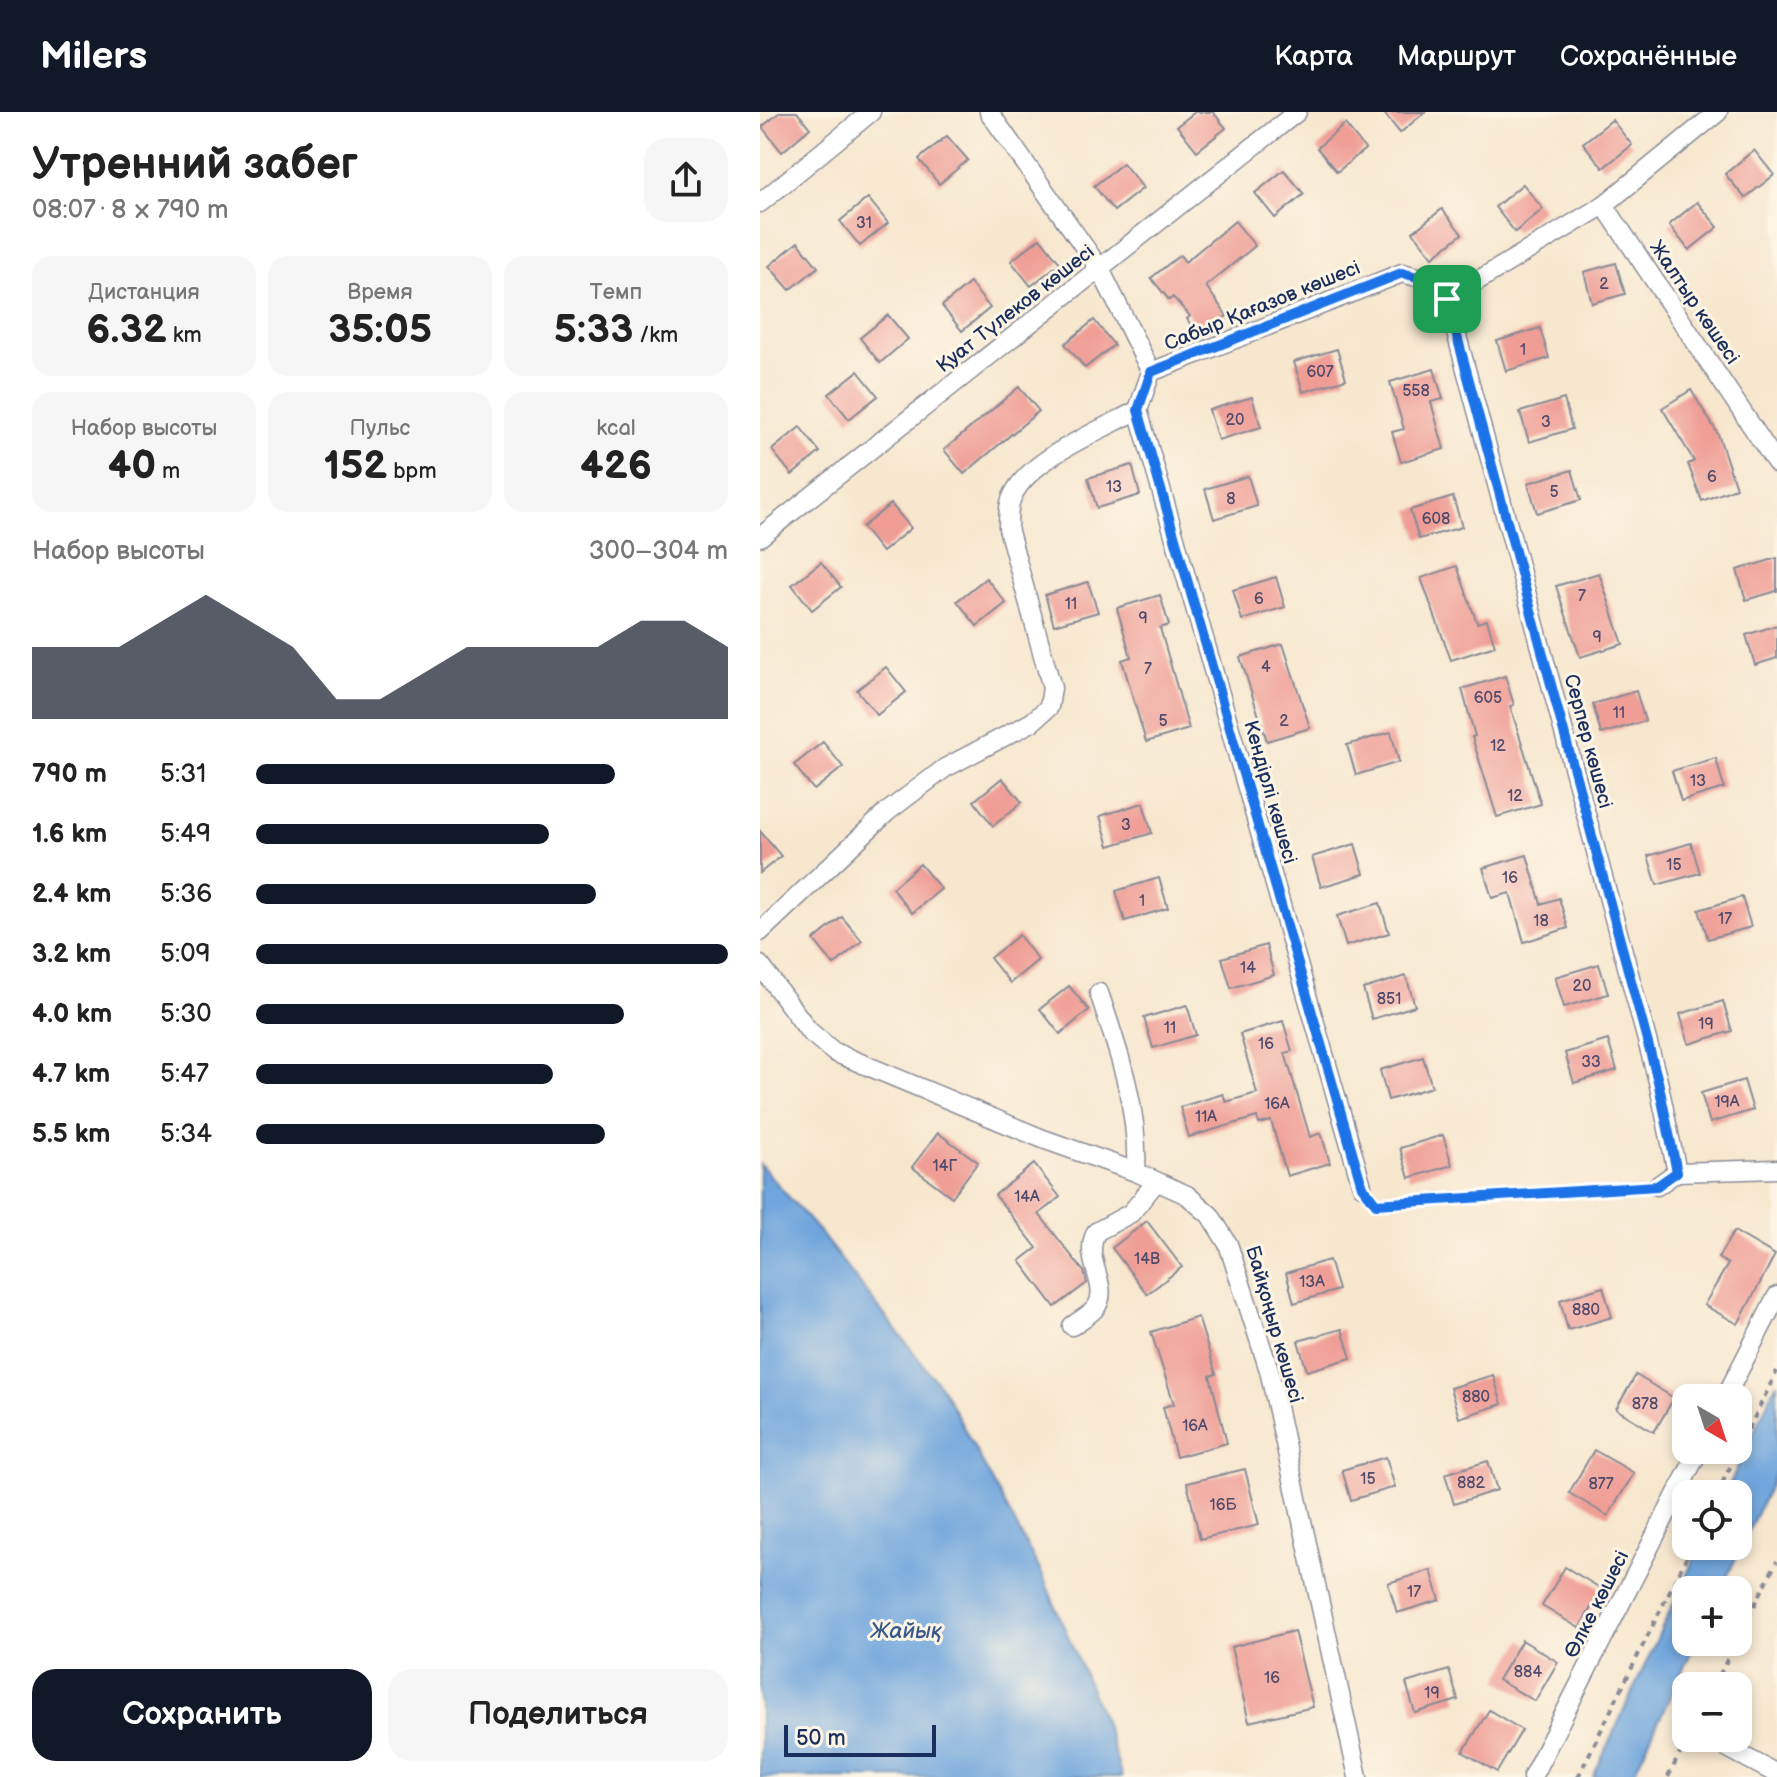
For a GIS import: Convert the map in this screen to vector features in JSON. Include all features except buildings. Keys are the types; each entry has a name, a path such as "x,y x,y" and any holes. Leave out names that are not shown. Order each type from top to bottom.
{"street":[{"path":"760,203 871,112"},
{"path":"989,112 1100,269 1151,372"},
{"name":"Қуат Түлеков көшесі","path":"760,537 1297,112"},
{"path":"1447,299 1604,205 1718,112"},
{"name":"Жалтыр көшесі","path":"1604,205 1777,464"},
{"name":"Сабыр Қағазов көшесі","path":"1138,410 1151,372 1402,273 1421,278 1447,299"},
{"name":"Серпер көшесі","path":"1447,299 1658,1081 1677,1172"},
{"path":"760,932 887,812 945,768 1032,722 1049,707 1052,688 1008,528 1010,503 1020,483 1037,466 1138,410"},
{"name":"Кендірлі көшесі","path":"1138,410 1362,1186"},
{"name":"Байқоңыр көшесi","path":"760,965 809,1031 834,1052 1043,1139 1136,1172 1200,1205 1228,1244 1269,1370 1358,1777"},
{"path":"1099,993 1131,1103 1137,1139 1136,1172"},
{"path":"1657,1186 1677,1172 1777,1169"},
{"path":"1072,1326 1097,1306 1101,1292 1090,1259 1096,1232 1131,1213 1156,1182"},
{"path":"1732,1384 1777,1296"},
{"name":"Өлке көшесі","path":"1532,1777 1692,1464"},
{"path":"1735,1752 1777,1774"}],"lane":[{"path":"1362,1186 1376,1204 1657,1186"}],"path":[{"path":"1724,1480 1777,1371"},
{"path":"1578,1777 1685,1560"},
{"path":"1752,1610 1777,1561"},
{"path":"1668,1777 1681,1752"}],"water":[{"name":"Жайық","path":"760,1164 820,1233 944,1391 1041,1572 1104,1721 1122,1777 760,1777"},
{"path":"1777,1382 1777,1470 1752,1524 1752,1480 1732,1480 1739,1464 1752,1464 1752,1436"},
{"path":"1694,1560 1735,1560 1728,1576 1686,1576"},
{"path":"1672,1606 1672,1656 1689,1656 1682,1672 1672,1672 1672,1693 1632,1777 1593,1777"}],"route":[{"path":"1402,273 1412,273 1421,278 1447,299 1658,1081 1677,1172 1657,1186 1376,1204 1362,1186 1138,410 1151,372 1402,273"}]}
